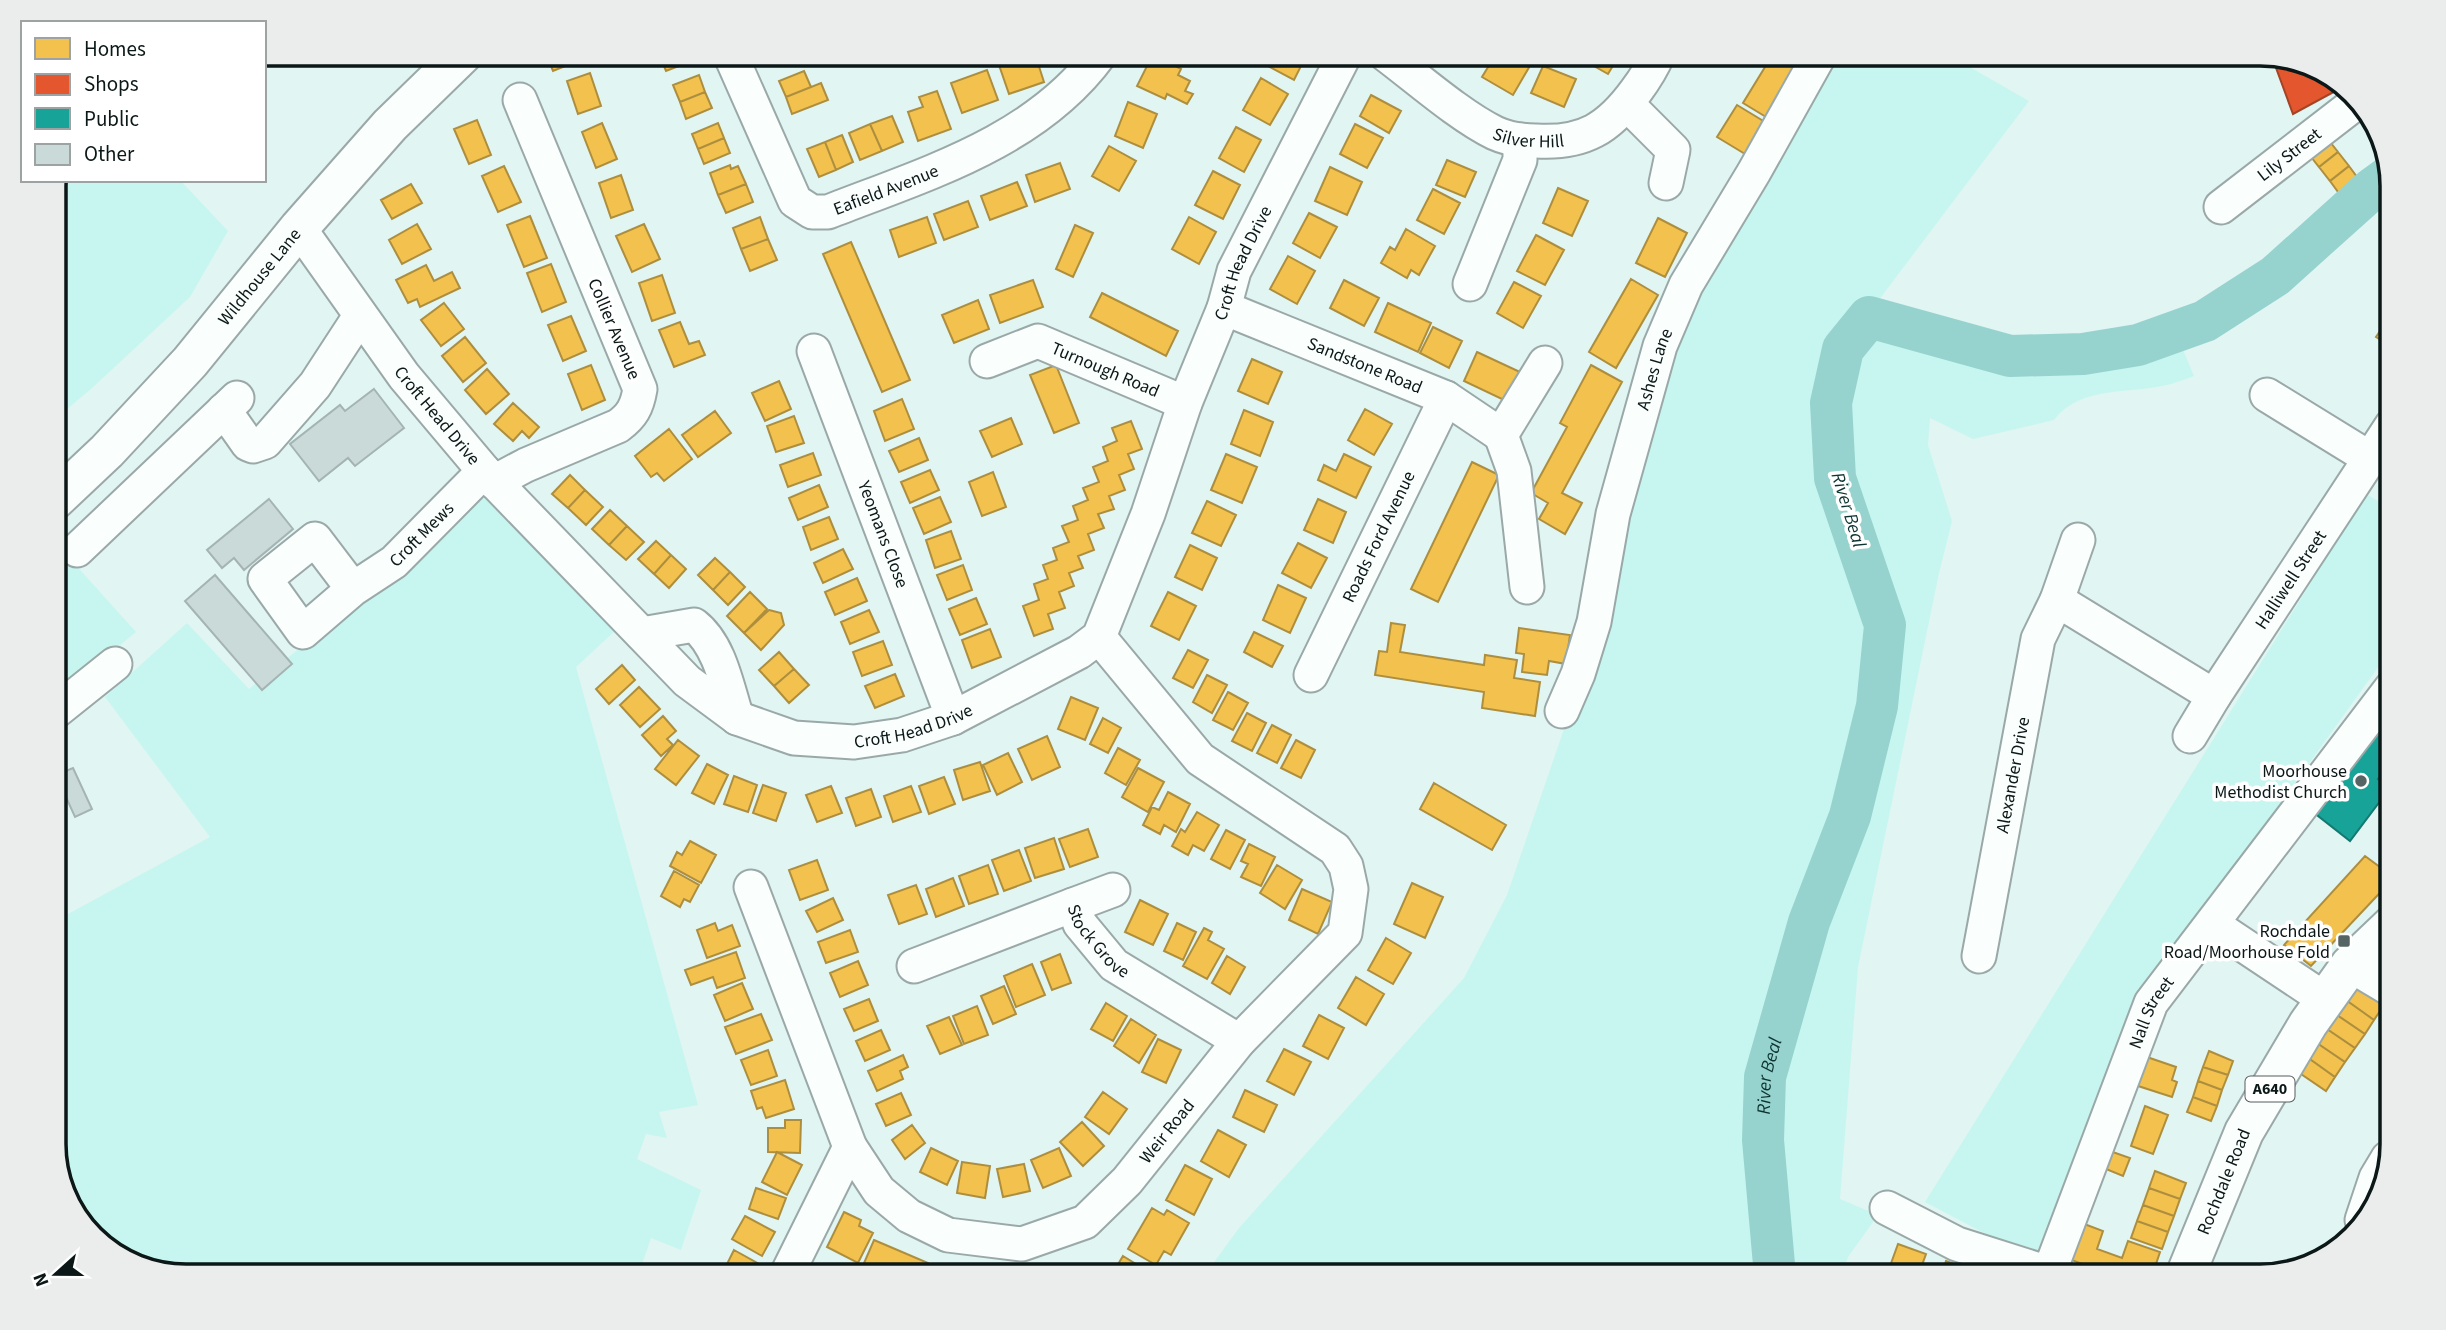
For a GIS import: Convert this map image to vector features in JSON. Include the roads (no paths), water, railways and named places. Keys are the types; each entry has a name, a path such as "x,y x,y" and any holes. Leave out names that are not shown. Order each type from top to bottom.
{"main road":[{"name":"Wildhouse Lane","path":"67,489 107,451 190,362 299,228 390,125 451,66"},
{"name":"Rochdale Road","path":"2190,1264 2244,1132 2308,1024 2350,965 2380,937"}],"street":[{"name":"Eafield Avenue","path":"735,66 795,201 812,212 828,212 967,157 1051,106 1082,79 1091,66"},
{"name":"Croft Head Drive","path":"299,228 404,376 489,476 687,681 737,718 794,738 854,742 902,735 953,718 1079,652 1099,637 1147,514 1185,403 1224,308 1234,271 1339,66"},
{"name":"Silver Hill","path":"1401,66 1479,124 1497,134 1520,140 1552,142 1585,136 1608,122 1627,104 1653,66"},
{"name":"Ashes Lane","path":"1562,711 1567,672 1594,622 1613,514 1660,346 1686,285 1813,66"},
{"name":"Collier Avenue","path":"489,476 618,426 631,417 637,404 639,389 520,100"},
{"path":"1627,104 1672,150 1666,183"},
{"name":"Lily Street","path":"2221,207 2350,107"},
{"path":"1469,284 1520,160 1520,140"},
{"name":"Sandstone Road","path":"1224,308 1446,398 1501,435"},
{"path":"77,550 230,404 248,444 253,446 265,442 315,385 360,316"},
{"name":"Turnough Road","path":"987,361 1038,341 1185,403"},
{"name":"Yeomans Close","path":"814,351 953,718"},
{"path":"1527,587 1514,471 1501,435 1545,363"},
{"path":"2267,395 2371,459"},
{"name":"Roads Ford Avenue","path":"1311,675 1446,398"},
{"name":"Halliwell Street","path":"2190,736 2379,446"},
{"name":"Croft Mews","path":"353,589 394,562 489,476"},
{"name":"Alexander Drive","path":"1979,956 2039,639 2057,600 2078,540"},
{"path":"2057,600 2214,696"},
{"path":"642,634 694,625 705,634 714,651 737,718"},
{"name":"Weir Road","path":"751,887 850,1147 879,1191 909,1216 948,1235 1022,1244 1085,1222 1127,1181 1239,1041 1345,933 1351,889 1346,866 1335,849 1200,759 1099,637"},
{"path":"67,702 115,664"},
{"name":"Nall Street","path":"2057,1264 2151,1003 2380,703"},
{"path":"1073,905 1113,890"},
{"name":"Stock Grove","path":"914,966 1073,905 1080,924 1114,965 1239,1041"},
{"path":"2211,924 2326,1000"},
{"path":"2350,965 2380,983"},
{"path":"792,1264 850,1147"},
{"path":"1887,1208 1957,1244 2021,1264"}],"waterway":[{"name":"River Beal","path":"1774,1264 1763,1140 1765,1077 1809,922 1850,816 1877,706 1885,625 1835,478 1831,403 1843,349 1869,317 2010,356 2083,354 2138,345 2205,321 2275,276 2379,184"}],"place":[{"name":"Moorhouse Methodist Church","path":"2361,781"},
{"name":"Rochdale Road/Moorhouse Fold","path":"2344,941"}]}
